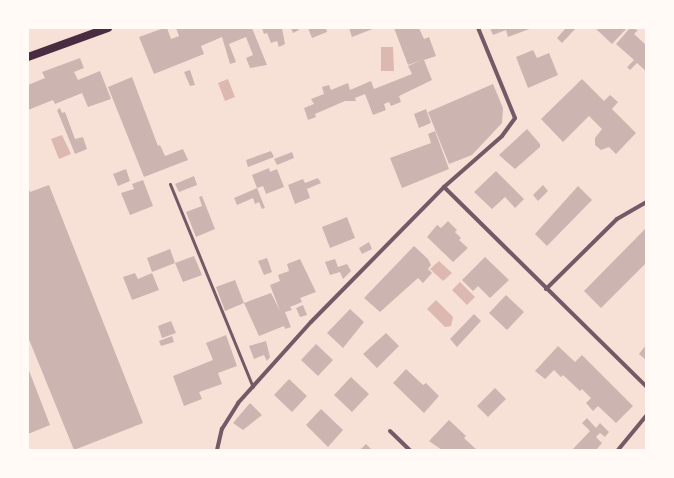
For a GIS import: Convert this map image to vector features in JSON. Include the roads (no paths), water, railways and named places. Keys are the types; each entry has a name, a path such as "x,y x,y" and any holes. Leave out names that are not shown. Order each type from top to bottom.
{"main road":[{"path":"28,57 108,28"}],"street":[{"path":"217,450 222,429 238,403 253,386 311,322 444,187 502,136 514,118 478,28"},
{"path":"444,187 646,386"},
{"path":"546,289 617,219 646,202"},
{"path":"618,450 646,416"},
{"path":"390,431 410,450"}],"lane":[{"path":"170,184 253,386"}]}
